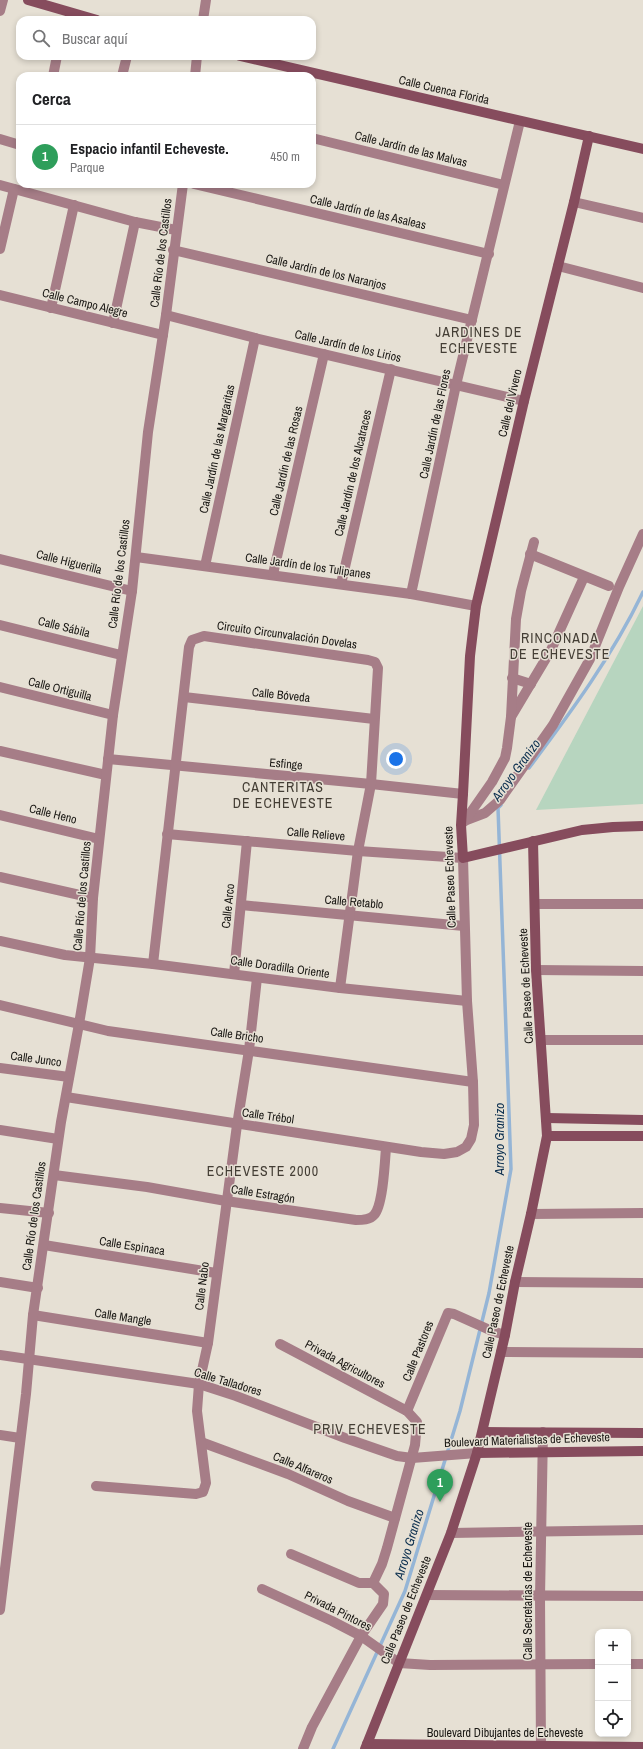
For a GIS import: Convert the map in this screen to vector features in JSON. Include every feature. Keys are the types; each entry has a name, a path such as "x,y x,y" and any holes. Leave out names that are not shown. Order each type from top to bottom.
{"street":[{"path":"0,11 3,0"},
{"path":"28,0 66,16"},
{"path":"204,16 206,0"},
{"path":"53,72 56,60"},
{"path":"123,72 126,60"},
{"path":"195,72 197,60"},
{"name":"Calle Cuenca Florida","path":"257,60 309,72"},
{"name":"Calle Cuenca Florida","path":"316,74 643,149"},
{"name":"Calle Jardín de las Flores","path":"411,594 456,385 489,254 520,121"},
{"name":"Calle del Vivero","path":"476,606 524,401 589,136"},
{"path":"0,139 16,144"},
{"name":"Calle Jardín de las Malvas","path":"316,139 504,186"},
{"path":"0,185 135,222 176,230"},
{"name":"Calle Río de los Castillos","path":"0,1606 5,1530 20,1438 33,1316 49,1213 58,1139 90,958 93,898 113,716 121,655 132,591 148,432 166,315 173,250 182,188"},
{"name":"Calle Jardín de las Asaleas","path":"211,188 489,254"},
{"path":"0,249 14,189"},
{"path":"574,202 643,218"},
{"path":"51,308 74,205"},
{"path":"113,323 135,222"},
{"name":"Calle Jardín de los Naranjos","path":"173,250 472,320"},
{"path":"558,266 643,288"},
{"name":"Calle Campo Alegre","path":"0,295 163,335"},
{"name":"Calle Jardín de los Lirios","path":"166,315 255,338 524,401"},
{"name":"Calle Jardín de las Margaritas","path":"205,566 255,338"},
{"name":"Calle Jardín de las Rosas","path":"273,574 324,354"},
{"name":"Calle Jardín de los Alcatraces","path":"341,584 391,369"},
{"path":"463,823 485,813 500,800 553,725 590,659 619,587 643,534"},
{"path":"463,823 492,782 505,758 508,748 516,619 521,590 534,542"},
{"path":"530,554 609,586"},
{"name":"Calle Jardín de los Tulipanes","path":"136,557 273,574 411,594 476,606"},
{"name":"Calle Higuerilla","path":"0,559 132,591"},
{"path":"511,717 551,650 584,577"},
{"name":"Calle Paseo Echeveste","path":"466,1147 471,1139 474,1125 464,926 463,794 470,656 476,606"},
{"name":"Calle Sábila","path":"0,625 121,655"},
{"name":"Circuito Circunvalación Dovelas","path":"153,964 189,647 192,640 204,636 368,660 375,662 378,668 371,784 358,851 340,988"},
{"path":"512,678 531,684"},
{"name":"Calle Ortiguilla","path":"0,687 113,716"},
{"name":"Calle Bóveda","path":"184,697 374,719"},
{"path":"0,751 106,775"},
{"name":"Esfinge","path":"108,759 463,794"},
{"name":"Calle Heno","path":"0,814 100,839"},
{"path":"463,858 478,856 582,830 643,826"},
{"name":"Calle Relieve","path":"168,834 358,851 463,858"},
{"name":"Calle Arco","path":"234,974 247,841"},
{"name":"Calle Paseo de Echeveste","path":"366,1747 451,1532 477,1453 505,1334 547,1136 536,970 534,841"},
{"path":"0,877 93,898"},
{"path":"536,904 643,904"},
{"name":"Calle Retablo","path":"241,905 464,926"},
{"name":"Calle Doradilla Oriente","path":"0,941 65,955 153,964 340,988 467,1001"},
{"path":"536,970 643,971"},
{"name":"Calle Nabo","path":"96,1486 196,1494 202,1492 206,1483 197,1411 199,1384 208,1343 226,1201 249,1050 257,978"},
{"name":"Calle Bricho","path":"0,1005 108,1031 473,1082"},
{"path":"541,1040 643,1040"},
{"name":"Calle Junco","path":"0,1068 69,1077"},
{"name":"Calle Trébol","path":"66,1097 386,1147 444,1154 457,1152 466,1147"},
{"path":"547,1118 643,1120"},
{"path":"0,1130 58,1139"},
{"path":"547,1136 643,1136"},
{"name":"Calle Estragón","path":"54,1175 147,1187 340,1219 368,1219 375,1215 380,1202 386,1147"},
{"path":"0,1208 49,1213"},
{"path":"531,1214 643,1213"},
{"name":"Calle Espinaca","path":"44,1245 216,1273"},
{"path":"0,1282 38,1288"},
{"path":"515,1282 643,1283"},
{"name":"Calle Pastores","path":"408,1411 447,1314 451,1313 505,1334"},
{"name":"Calle Mangle","path":"33,1316 208,1343"},
{"name":"Privada Agricultores","path":"280,1344 408,1411 417,1422 415,1457"},
{"path":"501,1352 643,1353"},
{"name":"Calle Talladores","path":"0,1355 199,1384 236,1396 386,1453 415,1457"},
{"name":"Boulevard Materialistas de Echeveste","path":"483,1432 643,1433"},
{"name":"Calle Secretarias de Echeveste","path":"541,1747 542,1664 540,1596 543,1432"},
{"path":"0,1435 20,1438"},
{"name":"Calle Alfareros","path":"201,1442 288,1474 348,1501 395,1518"},
{"name":"Boulevard Materialistas de Echeveste","path":"415,1457 477,1453 643,1451"},
{"path":"373,1583 382,1564 415,1457"},
{"path":"451,1532 643,1530"},
{"path":"291,1554 360,1583 373,1583 384,1594 383,1604 365,1639 312,1727 303,1749"},
{"name":"Privada Pintores","path":"262,1589 332,1621 365,1639 399,1663"},
{"path":"427,1595 643,1596"},
{"path":"399,1663 430,1665 595,1664"},
{"path":"631,1664 643,1664"},
{"name":"Boulevard Dibujantes de Echeveste","path":"366,1747 643,1747"}],"green space":[{"path":"643,606 643,804 536,810"}],"waterway":[{"name":"Arroyo Granizo","path":"529,768 576,704 605,661 643,592"},
{"name":"Arroyo Granizo","path":"333,1749 405,1591 460,1411 489,1293 511,1169 498,808 501,805"}],"place":[{"name":"Espacio infantil Echeveste.","path":"440,1502"}],"district":[{"name":"JARDINES DE ECHEVESTE","path":"479,340"},
{"name":"RINCONADA DE ECHEVESTE","path":"560,646"},
{"name":"CANTERITAS DE ECHEVESTE","path":"283,796"},
{"name":"ECHEVESTE 2000","path":"263,1171"},
{"name":"PRIV ECHEVESTE","path":"370,1429"}]}
